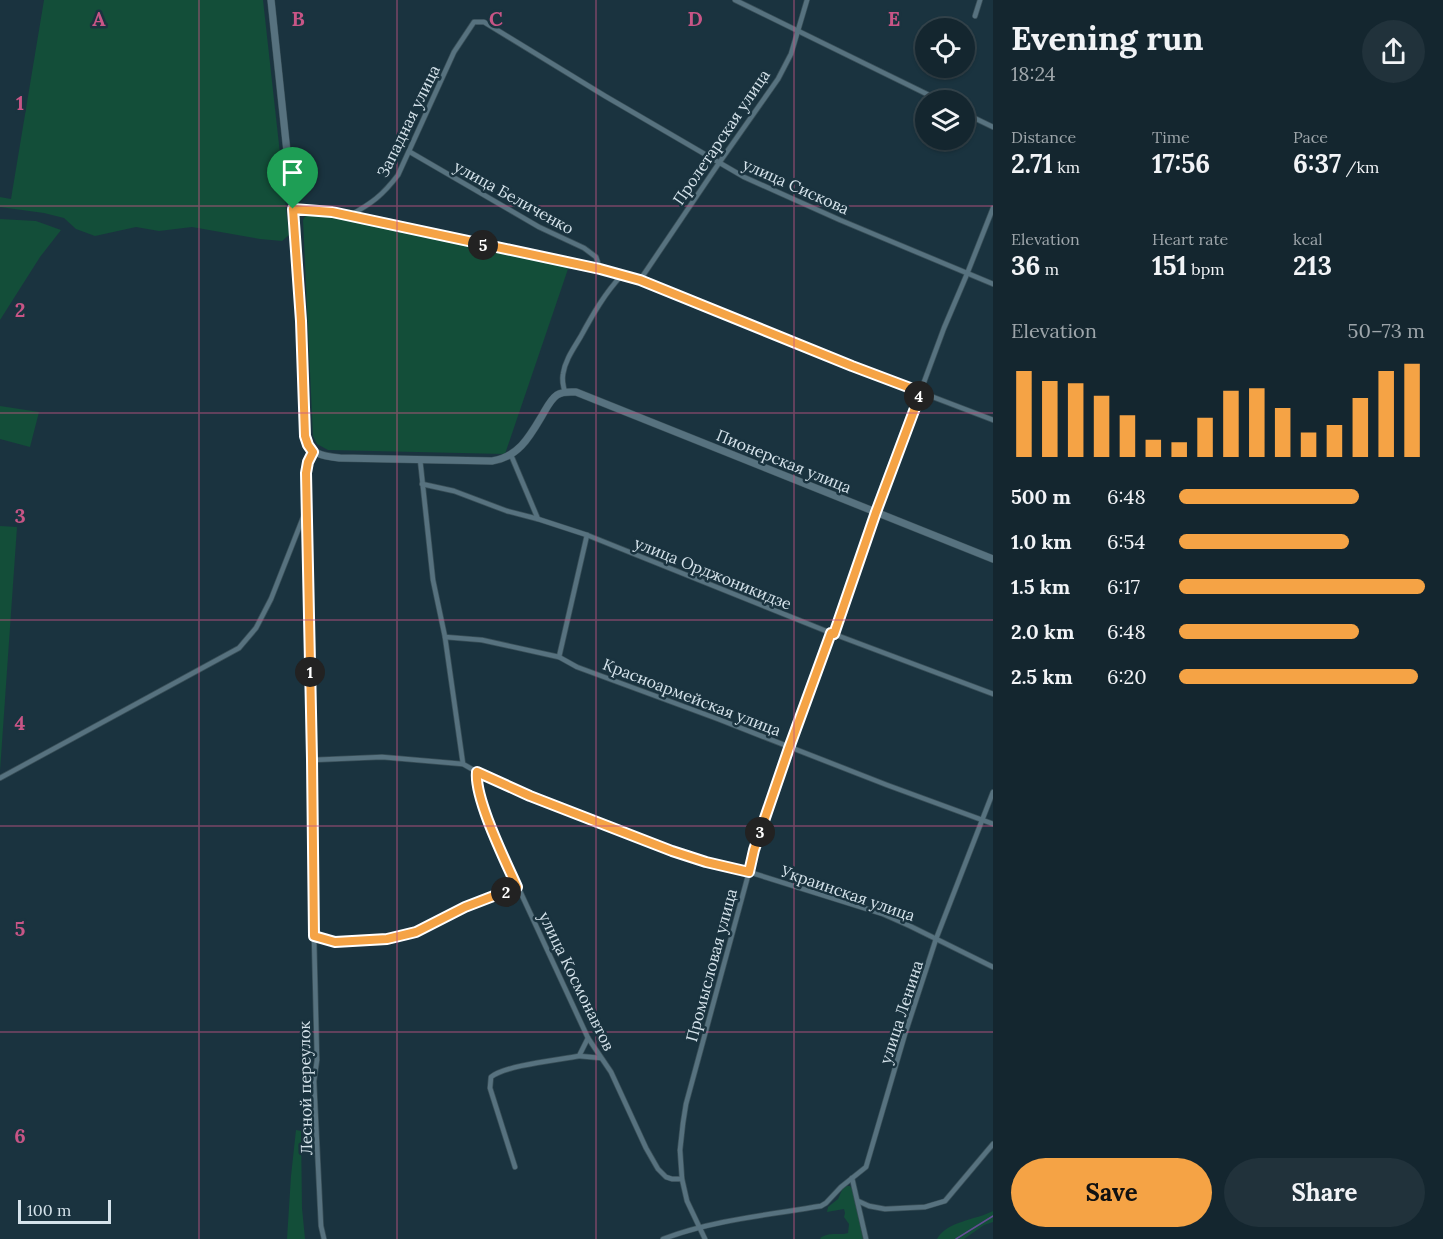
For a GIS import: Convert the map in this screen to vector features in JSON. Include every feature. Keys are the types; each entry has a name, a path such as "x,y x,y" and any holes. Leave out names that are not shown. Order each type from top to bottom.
{"street":[{"path":"271,0 293,209 301,321 305,436 313,452 340,458 492,461 511,455 523,445 552,400 564,392 562,381 567,360 609,288 622,275"},
{"path":"735,0 918,90"},
{"name":"Пролетарская улица","path":"640,280 778,79 792,54 807,0"},
{"path":"975,16 980,0"},
{"name":"Западная улица","path":"349,216 368,206 386,191 398,175 454,52 474,22"},
{"name":"улица Сискова","path":"474,22 484,22 744,177 993,284"},
{"path":"975,118 993,127"},
{"name":"улица Беличенко","path":"410,152 539,227 584,248 596,257 600,269"},
{"name":"Промысловая улица","path":"705,1239 687,1201 682,1179 680,1150 686,1104 754,850 789,748 944,328 993,208"},
{"name":"улица Беличенко","path":"293,209 349,216 600,269 640,280 993,420"},
{"name":"Пионерская улица","path":"564,392 576,392 993,559"},
{"name":"Лесной переулок","path":"313,452 306,473 317,1060 314,1081 321,1226 324,1239"},
{"path":"511,455 538,519"},
{"path":"420,459 433,580 445,637 463,764"},
{"name":"улица Орджоникидзе","path":"422,484 454,491 507,512 538,519 587,535 993,694"},
{"path":"0,778 239,648 256,628 271,599 307,507"},
{"path":"559,657 587,535"},
{"name":"Красноармейская улица","path":"445,637 482,640 559,657 577,667 718,719 887,786 993,824"},
{"name":"Украинская улица","path":"312,759 382,757 463,764 530,796 672,851 874,911 993,967"},
{"name":"улица Космонавтов","path":"477,772 476,779 495,837 588,1038 611,1072 658,1169 666,1177 682,1179"},
{"name":"улица Ленина","path":"663,1239 684,1231 821,1206 841,1186 866,1167 936,939 993,792"},
{"path":"314,936 335,942 397,937 416,932 465,907 517,887"},
{"path":"579,1056 588,1038"},
{"path":"515,1167 490,1088 491,1077 497,1072 508,1069 579,1056 601,1058"},
{"path":"858,1201 885,1209 925,1207 945,1201 993,1144"},
{"path":"852,1178 866,1239"}],"green space":[{"path":"44,0 263,0 289,235 282,241 192,227 159,231 136,227 95,236 76,229 64,218 0,207 0,197 11,199"},
{"path":"306,215 339,217 569,266 505,454 328,450 317,444 313,436 303,220"},
{"path":"0,219 36,221 61,230 40,257 0,320"},
{"path":"0,406 39,412 30,447 0,439"},
{"path":"0,526 17,527 0,771"},
{"path":"296,1130 301,1131 302,1208 305,1239 287,1239 291,1176"},
{"path":"847,1186 853,1190 863,1239 821,1239 828,1235 848,1233 849,1224 844,1217 844,1209 827,1212 828,1207 838,1199 843,1188"},
{"path":"993,1211 993,1222 984,1225 964,1239 937,1239 948,1228"}],"waterway":[{"path":"956,1239 993,1216"}],"route":[{"path":"293,209 332,212 600,269 640,280 921,392 834,634 831,633 789,748 754,850 749,872 672,851 530,796 477,772 476,779 483,804 517,887 465,907 416,932 387,939 335,942 314,936 306,473 313,452 305,436 301,321 293,209"}]}
